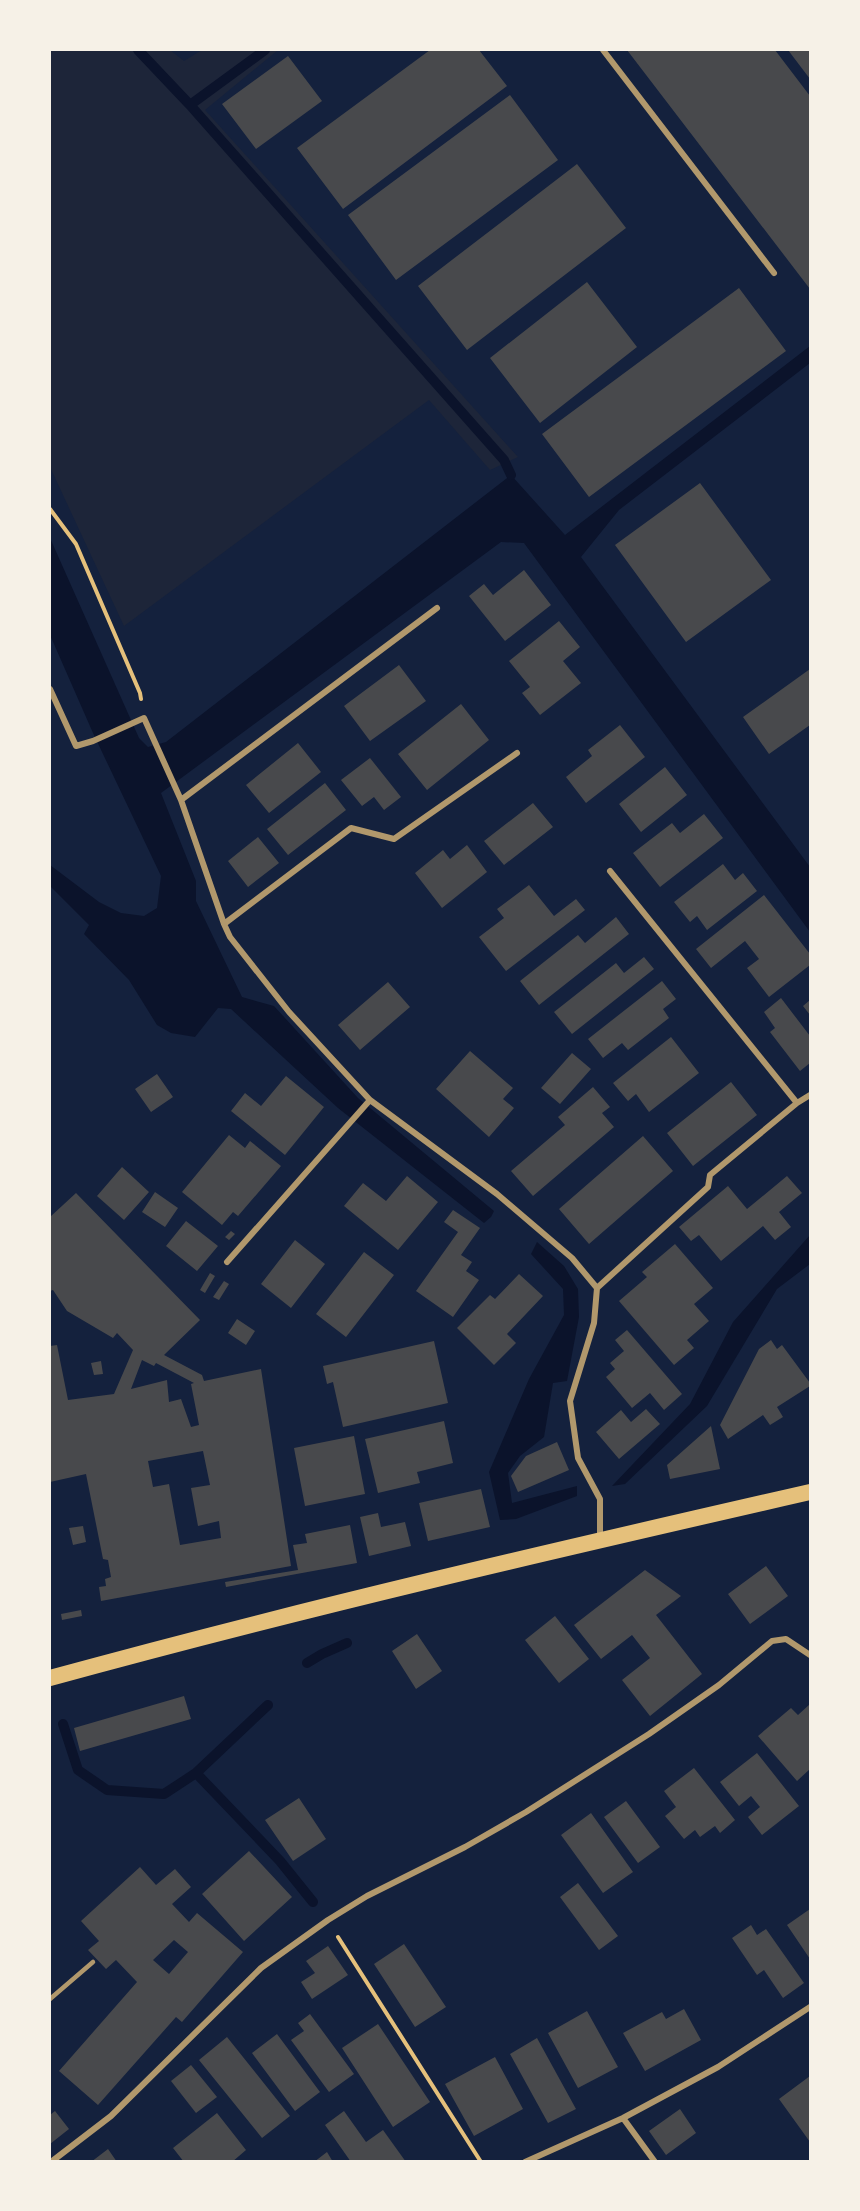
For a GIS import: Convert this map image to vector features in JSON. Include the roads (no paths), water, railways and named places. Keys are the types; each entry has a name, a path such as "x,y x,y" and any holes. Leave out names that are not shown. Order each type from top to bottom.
{"highway":[{"path":"50,1678 154,1649 600,1540 810,1492"}],"street":[{"path":"603,50 774,273"},
{"path":"180,800 437,608"},
{"path":"50,689 76,746 93,741 144,718 180,800 230,937 288,1012 370,1100 497,1194 572,1258 597,1288"},
{"path":"224,924 351,828 394,839 517,753"},
{"path":"610,871 797,1103"},
{"path":"600,1540 600,1499 578,1458 570,1401 594,1323 597,1288 708,1187 710,1175 797,1103 810,1095"},
{"path":"227,1262 370,1100"},
{"path":"51,2162 111,2116 261,1968 328,1920 366,1896 465,1847 526,1812 649,1734 719,1685 772,1641 786,1639 810,1655"},
{"path":"525,2162 623,2118 718,2067 810,2007"},
{"path":"623,2118 655,2162"}],"lane":[{"path":"50,1999 93,1962"}],"waterway":[{"path":"138,50 190,105"},
{"path":"265,50 190,105 504,460 511,475"},
{"path":"307,1663 347,1643"},
{"path":"63,1724 78,1770 107,1790 164,1794 196,1773 268,1705"},
{"path":"196,1773 280,1861 313,1902"}]}
